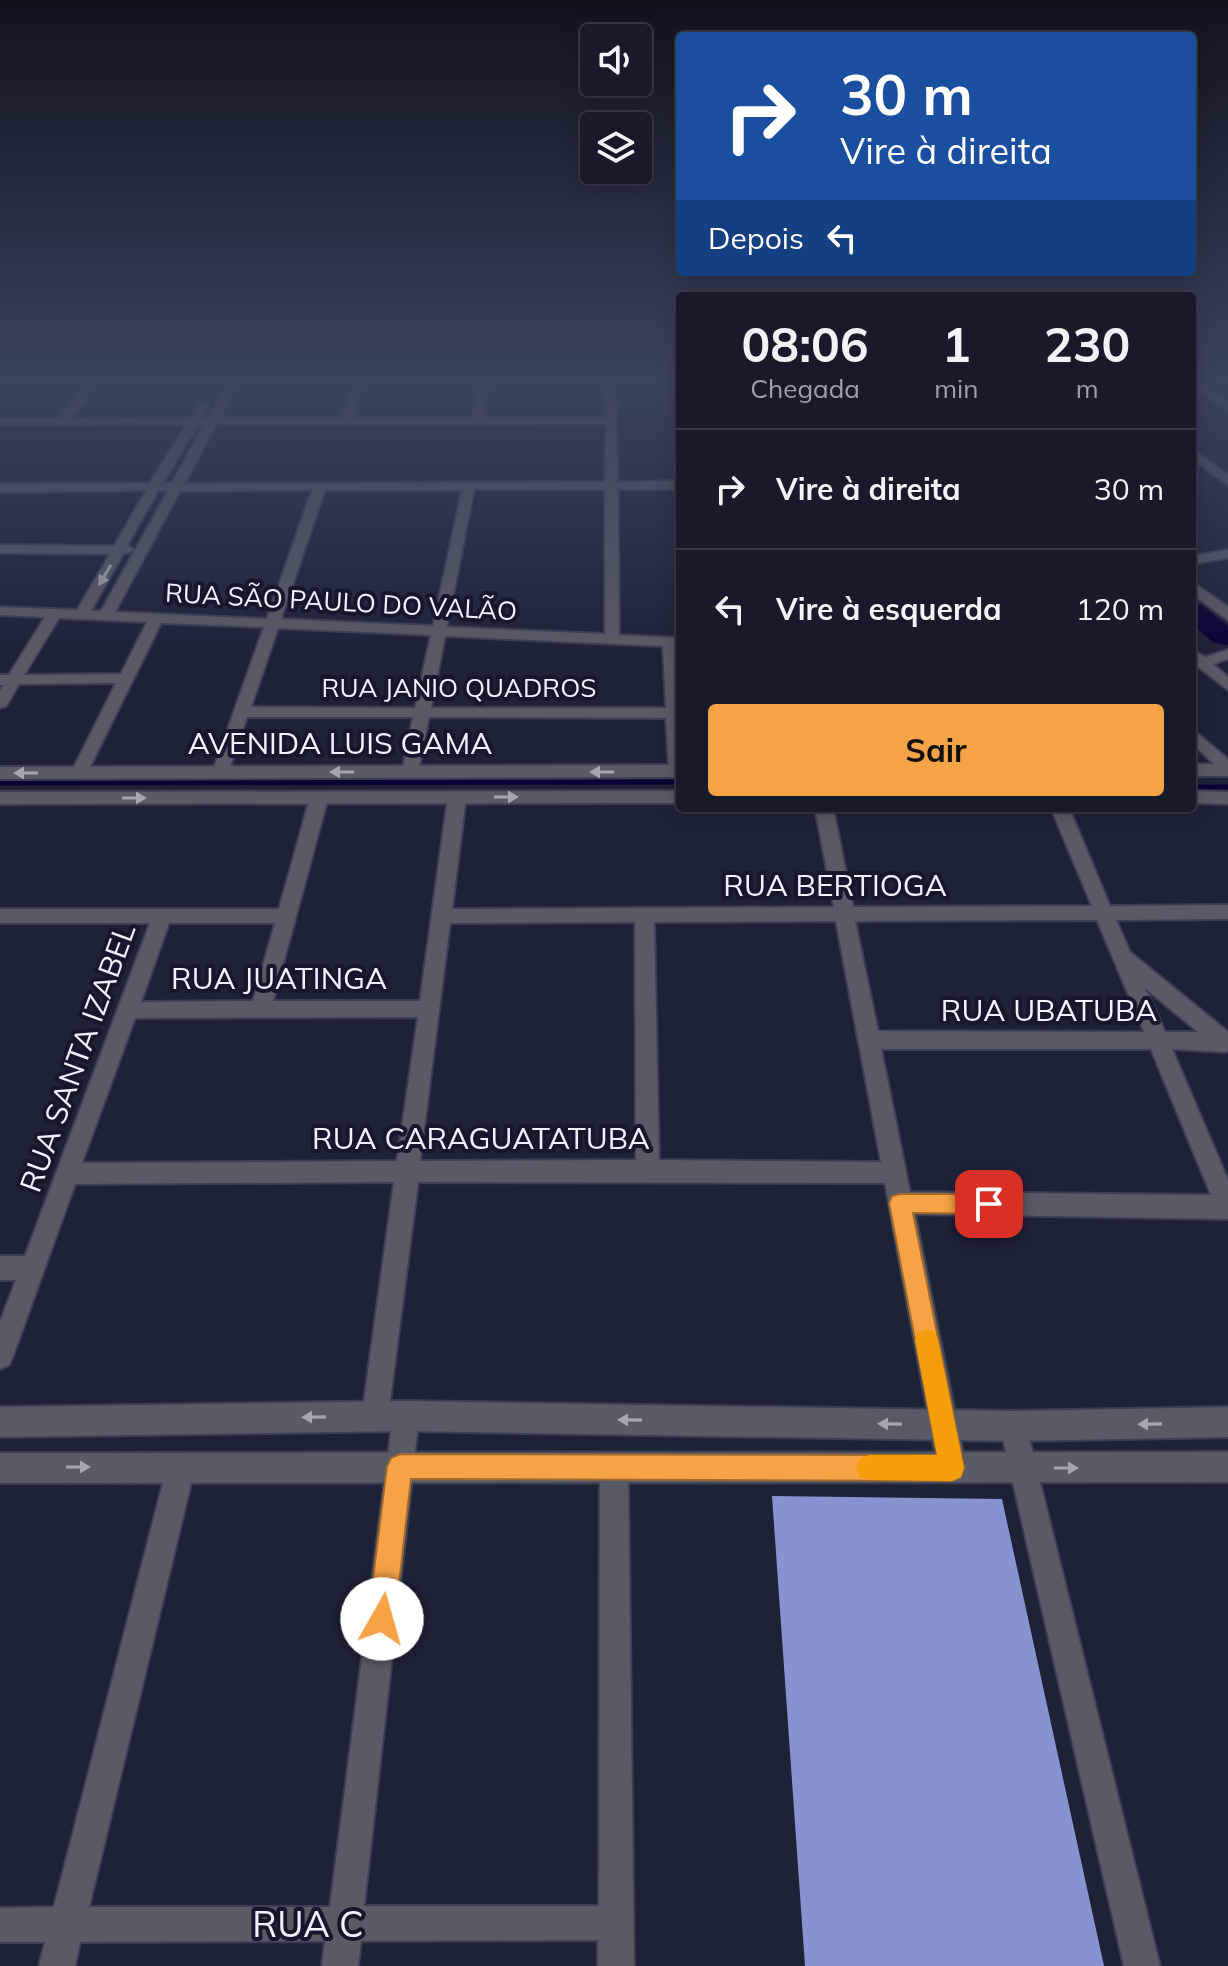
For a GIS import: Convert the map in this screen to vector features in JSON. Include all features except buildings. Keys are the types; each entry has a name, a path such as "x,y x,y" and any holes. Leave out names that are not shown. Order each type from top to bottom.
{"street":[{"path":"83,613 163,473"},
{"path":"107,614 184,473"},
{"path":"612,639 613,473"},
{"path":"0,488 676,485"},
{"path":"220,773 320,486"},
{"path":"410,772 469,486"},
{"path":"0,549 141,550"},
{"path":"1196,559 1228,554"},
{"path":"1196,590 1228,615"},
{"name":"RUA SÃO PAULO DO VALÃO","path":"0,611 675,642"},
{"path":"0,703 7,680 55,612"},
{"path":"79,773 157,617"},
{"path":"675,642 676,736"},
{"path":"1209,657 1228,685"},
{"path":"7,680 127,678"},
{"name":"RUA JANIO QUADROS","path":"243,712 674,713"},
{"path":"1196,738 1228,769"},
{"path":"1196,770 1228,769"},
{"name":"AVENIDA LUIS GAMA","path":"0,773 676,771"},
{"path":"340,1966 400,1466 391,1416 409,1172 457,797"},
{"name":"AVENIDA LUIS GAMA","path":"0,798 676,797"},
{"path":"1196,797 1228,798"},
{"path":"261,1009 319,798"},
{"path":"825,812 952,1468"},
{"path":"900,1203 1228,1207 1062,812"},
{"name":"RUA BERTIOGA","path":"443,916 1228,912"},
{"path":"644,915 648,1170"},
{"name":"RUA SANTA IZABEL","path":"0,1356 162,916"},
{"path":"3,921 286,916"},
{"path":"1119,954 1226,1043"},
{"name":"RUA JUATINGA","path":"128,1010 431,1009"},
{"name":"RUA UBATUBA","path":"870,1040 1226,1043"},
{"name":"RUA CARAGUATATUBA","path":"67,1174 648,1170 895,1173"},
{"path":"0,1268 32,1268"},
{"path":"0,1422 391,1416 1013,1426 1228,1422"},
{"path":"1013,1426 1142,1966"},
{"path":"57,1966 181,1467"},
{"path":"614,1467 616,1966"},
{"path":"0,1468 1228,1467"},
{"name":"RUA C","path":"0,1925 616,1923"}],"waterway":[{"path":"1196,614 1224,637"},
{"path":"0,783 676,782"},
{"path":"1196,787 1228,787"}],"slow traffic":[{"path":"869,1468 952,1468 927,1340"}],"route":[{"path":"382,1619 400,1466 952,1468 900,1203 989,1204"}]}
